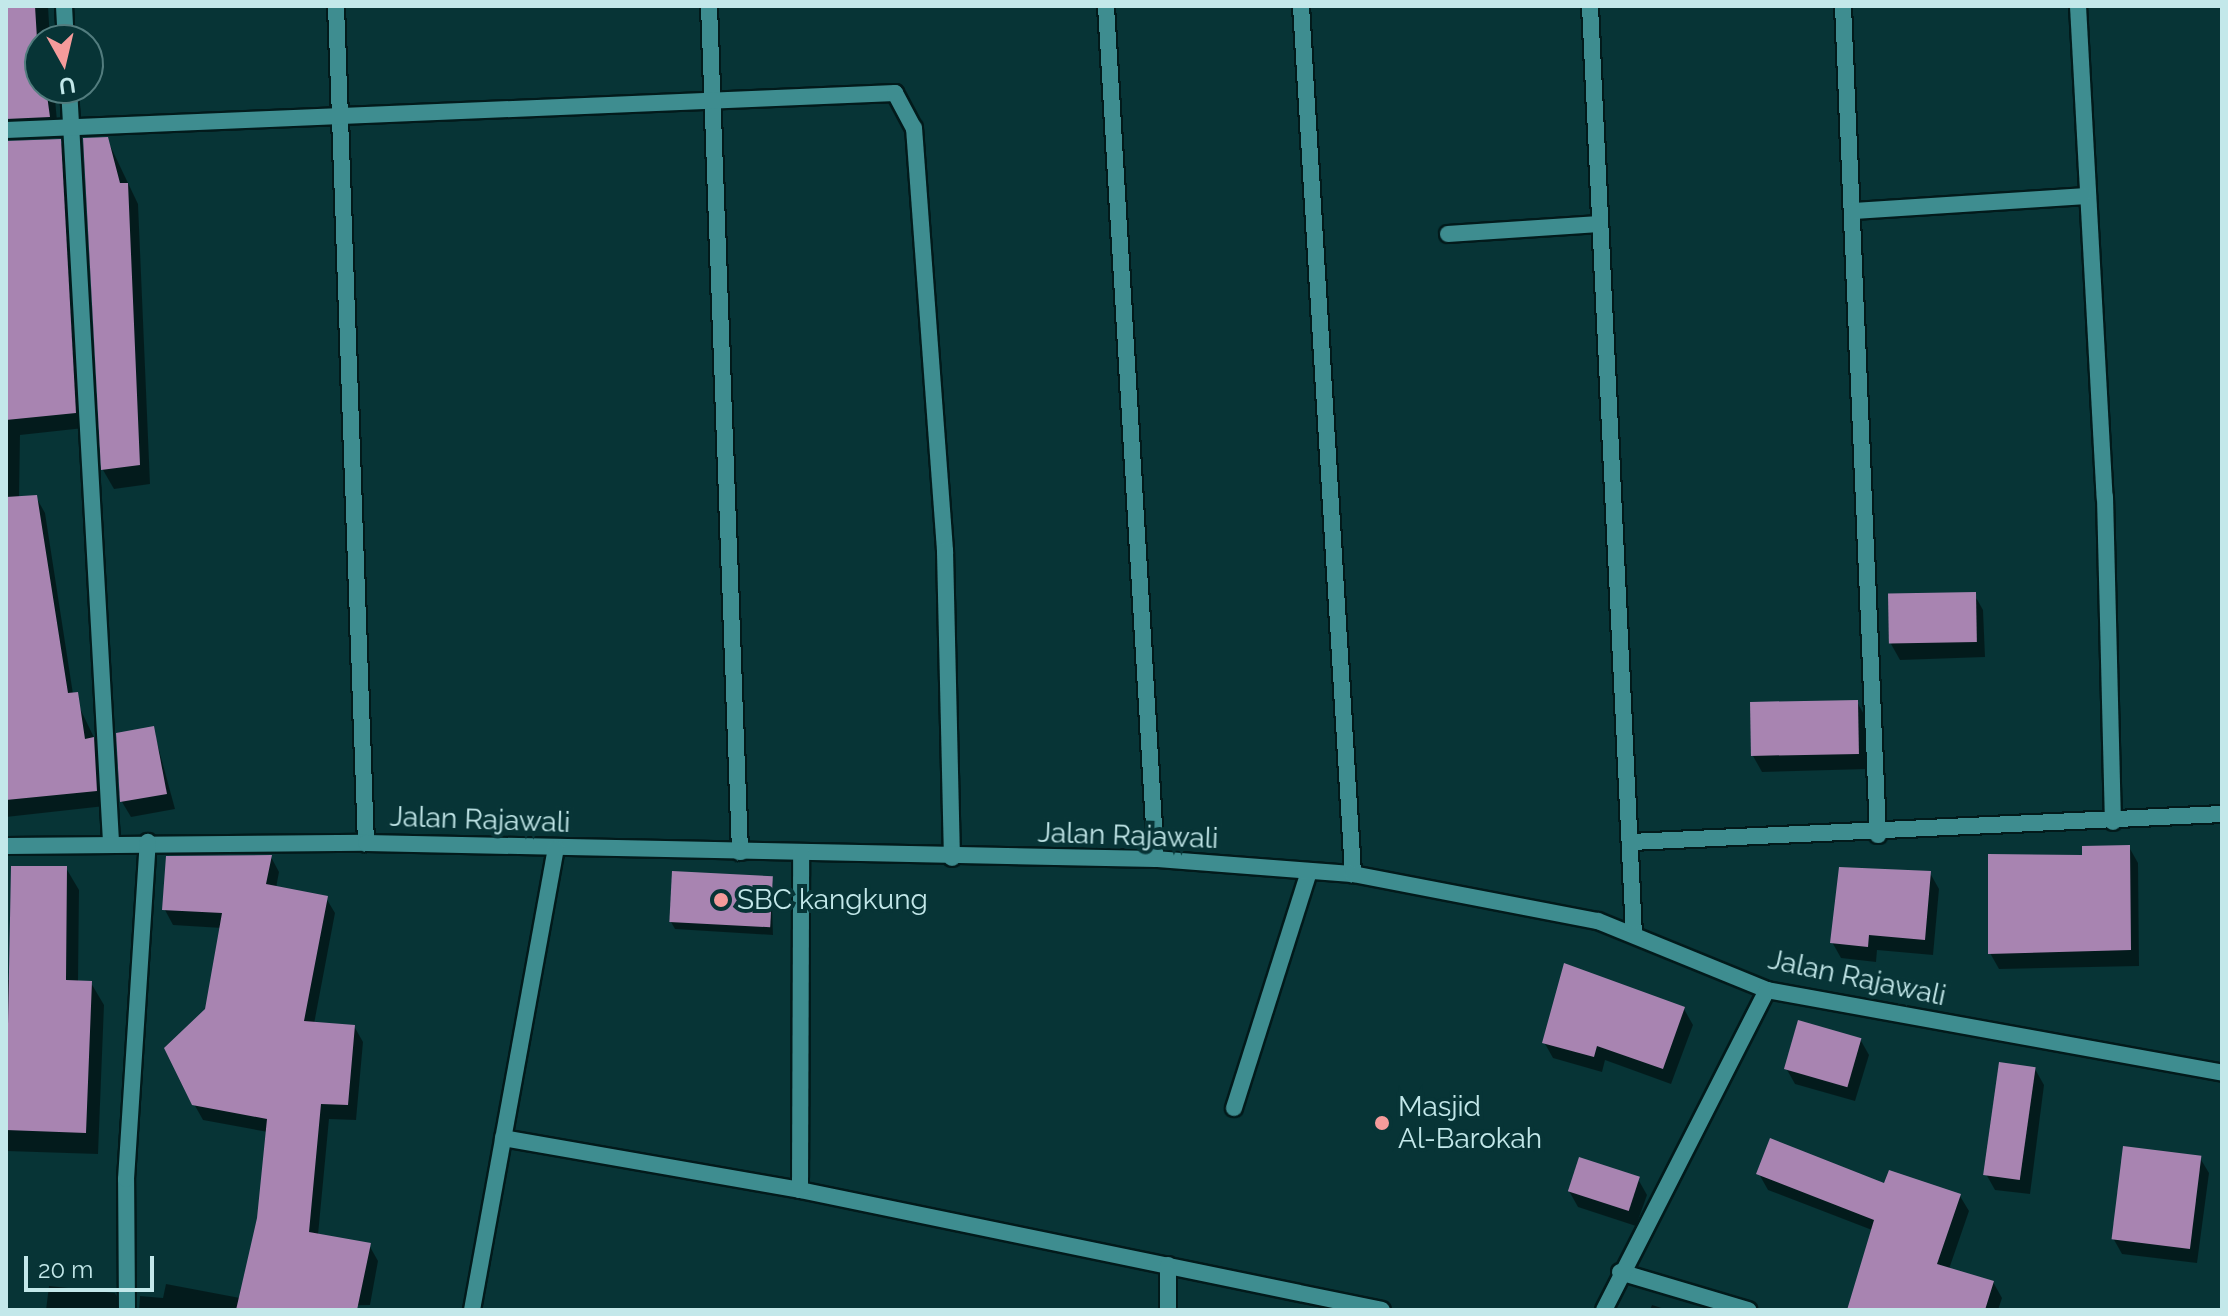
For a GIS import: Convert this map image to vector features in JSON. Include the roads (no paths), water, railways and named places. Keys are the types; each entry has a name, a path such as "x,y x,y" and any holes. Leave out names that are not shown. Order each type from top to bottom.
{"street":[{"path":"336,6 366,843"},
{"path":"709,6 709,102 740,852"},
{"path":"1106,6 1156,859"},
{"path":"1301,6 1353,874"},
{"path":"1590,6 1634,934"},
{"path":"1843,6 1878,835"},
{"path":"2078,6 2083,196 2105,497 2113,822"},
{"path":"6,130 709,102 872,89 895,93 914,128 945,551 952,858"},
{"path":"70,104 111,842"},
{"path":"1854,211 2083,196"},
{"path":"1448,234 1599,224"},
{"path":"1631,842 1878,835 2222,814"},
{"name":"Jalan Rajawali","path":"6,846 111,842 366,843 952,858 1156,859 1353,874 1634,934 1767,990 2222,1073"},
{"path":"127,1310 126,1179 148,842"},
{"path":"472,1310 556,849"},
{"path":"800,1190 801,852"},
{"path":"1234,1108 1309,872"},
{"path":"1604,1310 1620,1272 1767,990"},
{"path":"503,1138 800,1190 1382,1310"},
{"path":"1168,1265 1168,1310"},
{"path":"1620,1272 1748,1310"}],"place":[{"name":"SBC kangkung","path":"721,900"},
{"name":"Masjid Al-Barokah","path":"1382,1123"}]}
